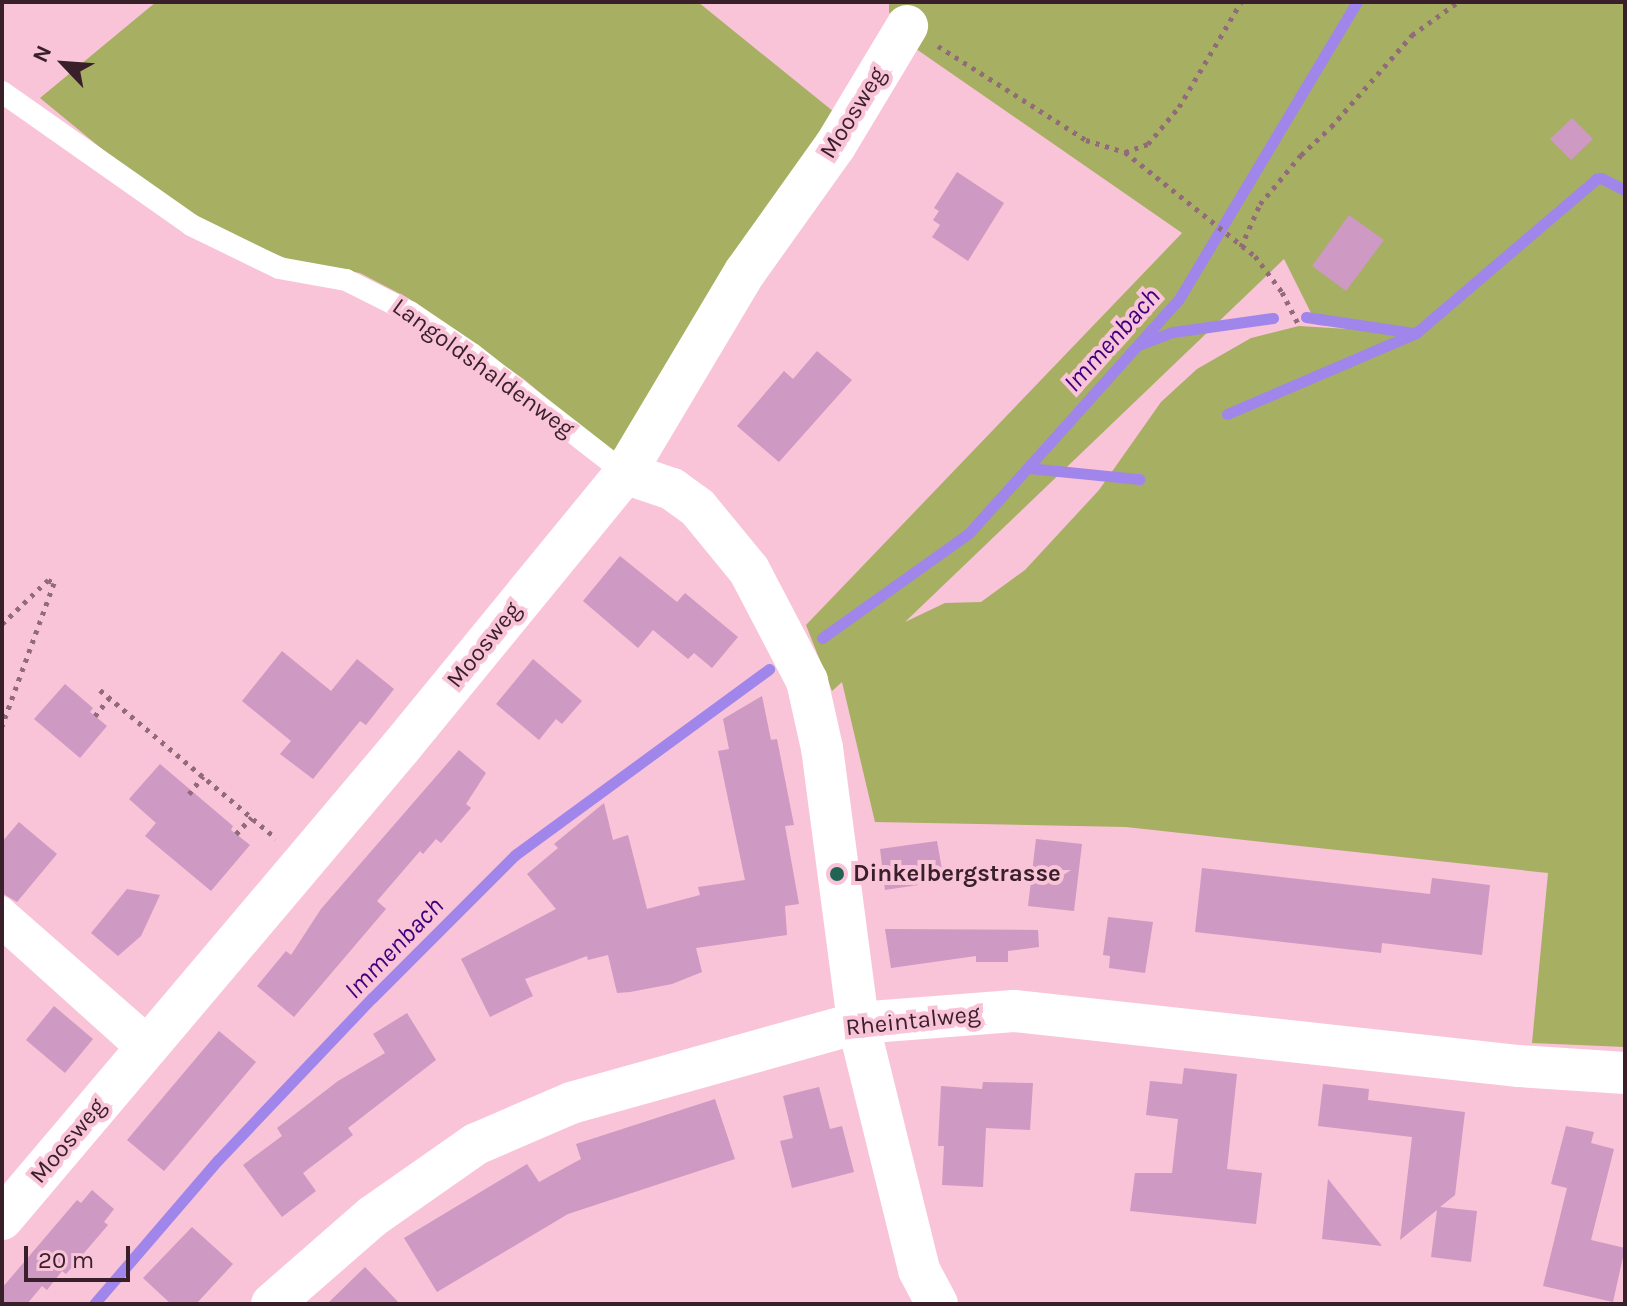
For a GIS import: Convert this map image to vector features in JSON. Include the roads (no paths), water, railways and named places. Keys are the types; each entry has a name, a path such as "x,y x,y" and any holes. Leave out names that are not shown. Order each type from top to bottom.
{"street":[{"name":"Moosweg","path":"2,1219 304,862 625,473 745,272 835,146 907,26"},
{"path":"625,473 672,489 698,508 749,570 807,681 822,748 858,1023 919,1270 937,1304"},
{"name":"Rheintalweg","path":"272,1304 373,1216 476,1144 571,1103 858,1023 1014,1011 1519,1066 1625,1073"}],"lane":[{"name":"Langoldshaldenweg","path":"2,92 191,225 279,268 346,280 410,312 472,354 625,473"},
{"path":"2,907 148,1047"},
{"path":"2,929 148,1047"}],"waterway":[{"name":"Immenbach","path":"822,638 969,533 1179,299 1357,2"},
{"path":"1227,414 1416,333 1596,179 1601,178 1625,190"},
{"path":"1306,317 1415,333"},
{"path":"1141,344 1173,332 1273,318"},
{"path":"1028,468 1139,479"},
{"name":"Immenbach","path":"94,1304 218,1160 372,998 515,855 769,669"}],"place":[{"name":"Dinkelbergstrasse","path":"837,874"}]}
